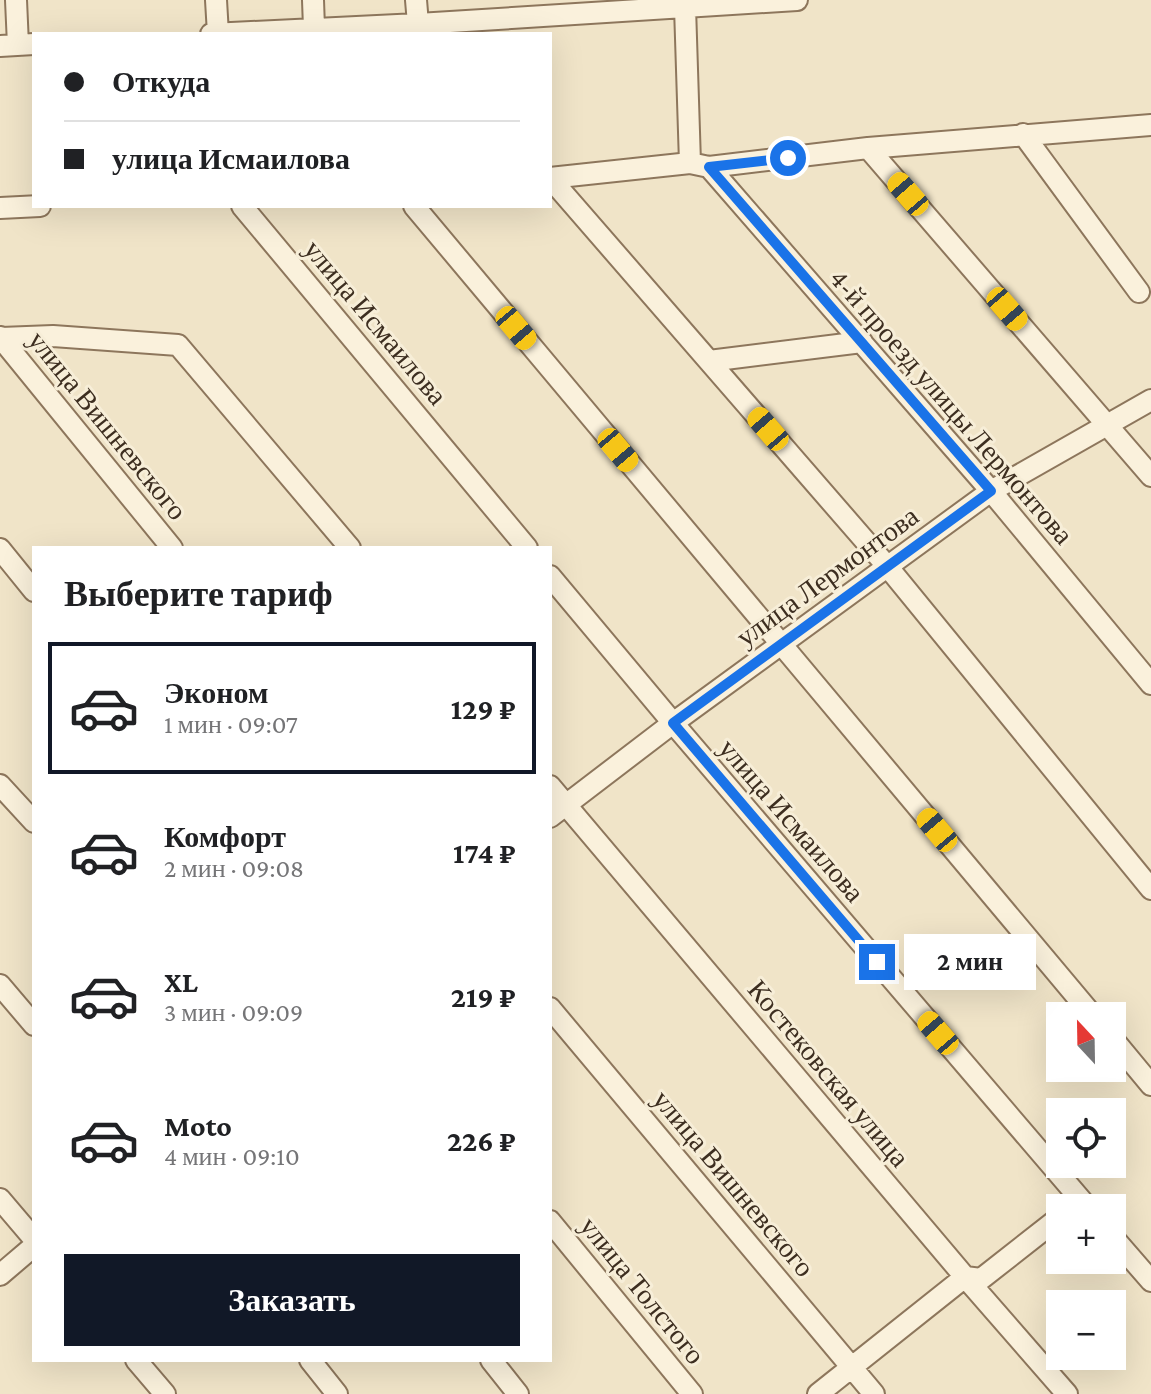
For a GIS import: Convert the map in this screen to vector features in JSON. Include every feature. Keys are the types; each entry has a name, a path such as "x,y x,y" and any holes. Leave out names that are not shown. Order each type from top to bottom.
{"street":[{"path":"16,0 17,45"},
{"path":"216,0 218,32"},
{"path":"313,0 314,28"},
{"path":"416,0 418,24"},
{"path":"250,32 418,24 510,8 685,7 723,2 797,0"},
{"path":"685,7 699,165"},
{"path":"552,178 1151,125"},
{"path":"1023,134 1139,292"},
{"path":"868,148 1151,476"},
{"name":"4-й проезд улицы Лермонтова","path":"699,165 862,342 1151,684"},
{"path":"552,180 887,566 1151,889"},
{"path":"0,208 32,206"},
{"name":"улица Исмаилова","path":"244,208 525,546"},
{"path":"416,208 1081,1002"},
{"path":"0,337 53,336 178,345 348,546"},
{"name":"улица Вишневского","path":"0,337 170,546"},
{"path":"709,361 862,342"},
{"name":"улица Лермонтова","path":"558,811 673,723 991,491 1151,400"},
{"path":"0,549 32,589"},
{"name":"улица Исмаилова","path":"552,578 1070,1194"},
{"path":"0,785 32,820"},
{"name":"Костековская улица","path":"558,811 1067,1394"},
{"path":"0,985 32,1023"},
{"name":"улица Вишневского","path":"552,1010 874,1394"},
{"path":"1126,1055 1151,1085"},
{"path":"0,1199 32,1237"},
{"name":"улица Толстого","path":"552,1223 692,1394"},
{"path":"818,1394 965,1277 981,1279 1046,1228"},
{"path":"0,1275 32,1248"},
{"path":"1126,1252 1151,1281"},
{"path":"138,1362 165,1394"},
{"path":"312,1362 337,1394"},
{"path":"493,1362 518,1394"}],"route":[{"path":"788,158 709,167 991,491 673,723 877,962"}]}
